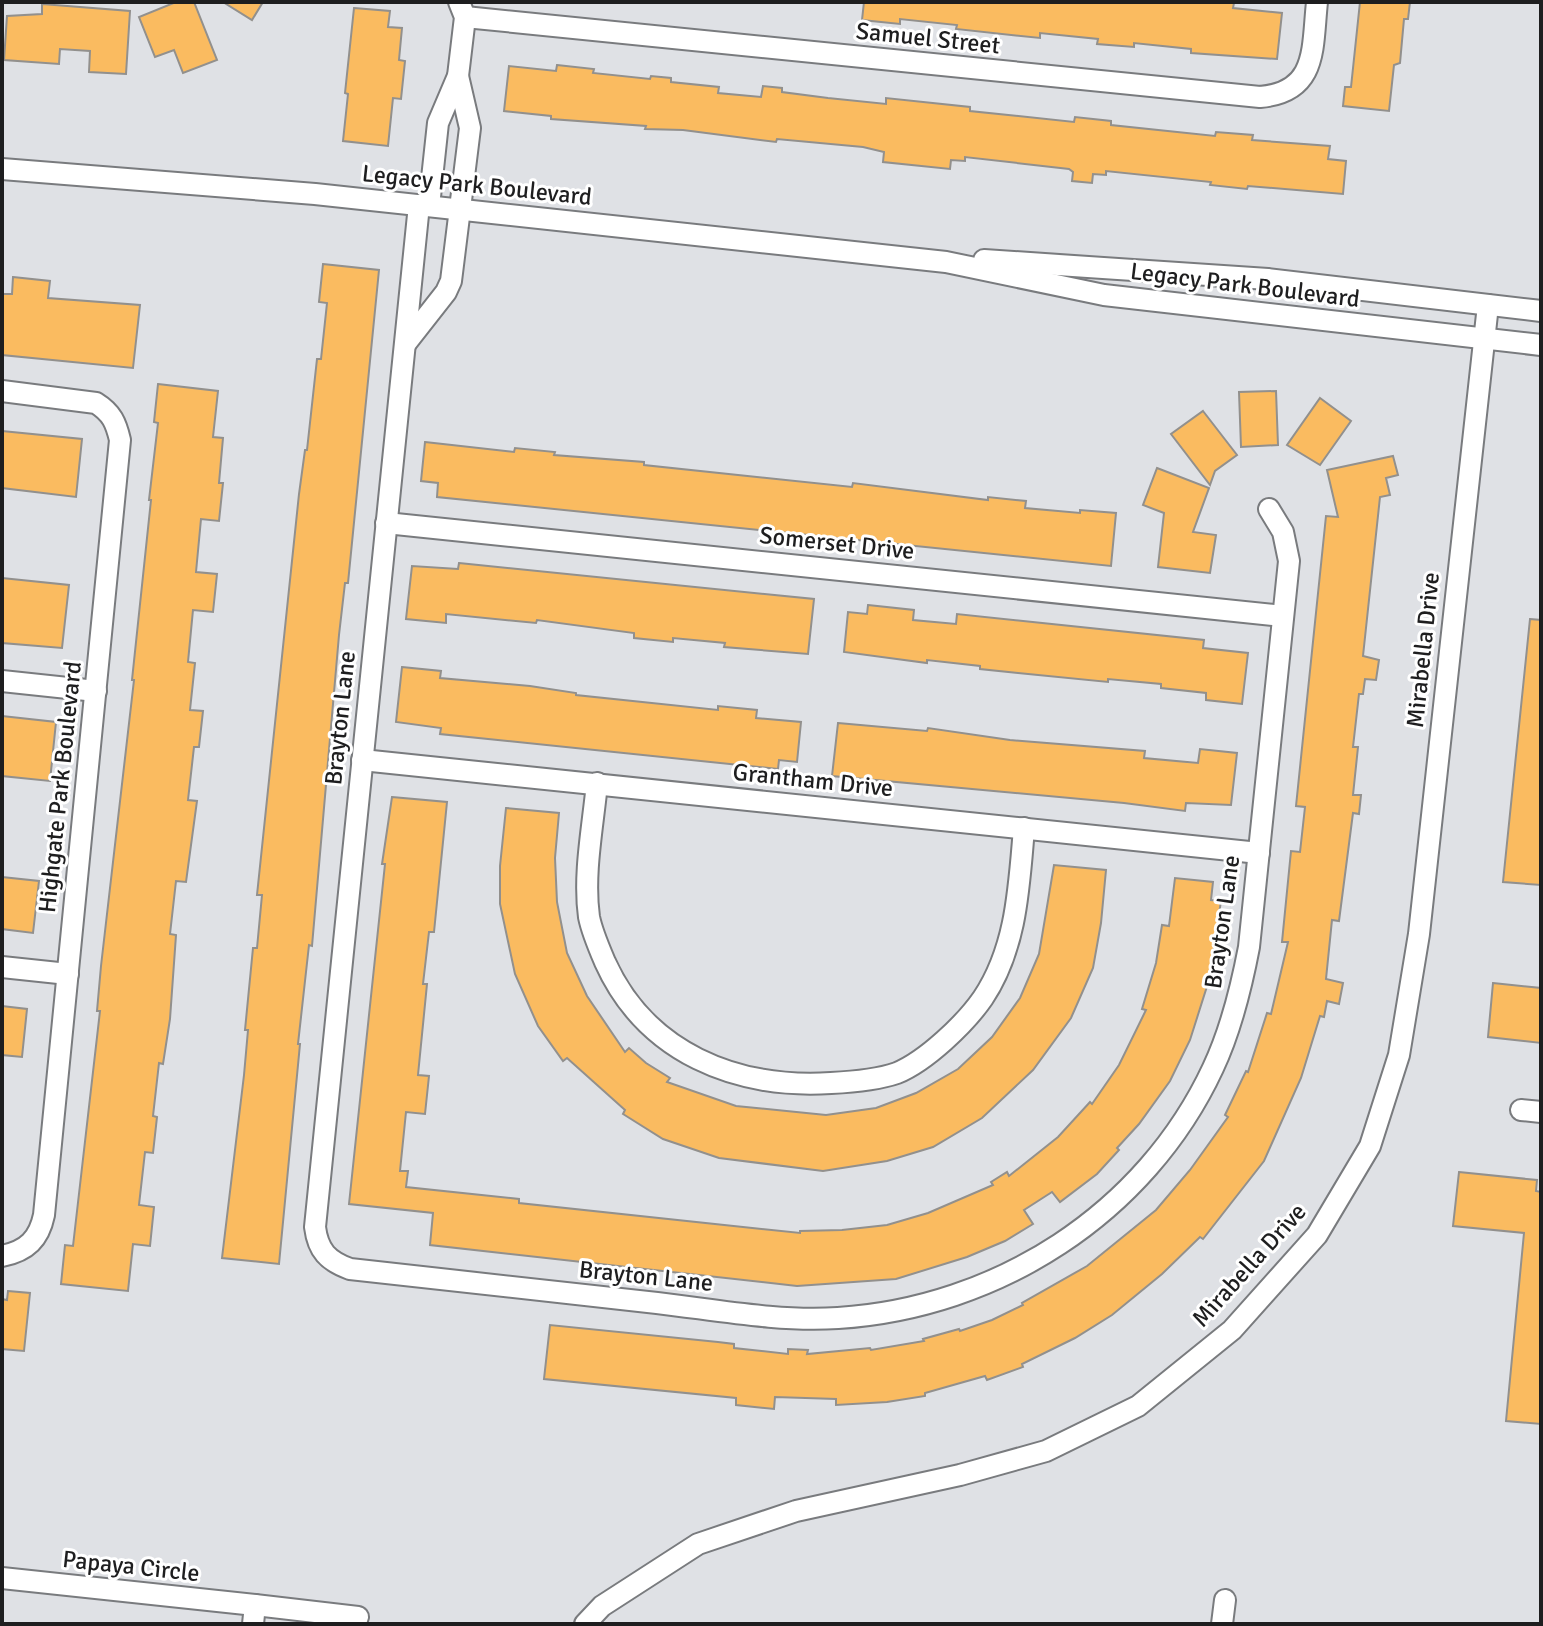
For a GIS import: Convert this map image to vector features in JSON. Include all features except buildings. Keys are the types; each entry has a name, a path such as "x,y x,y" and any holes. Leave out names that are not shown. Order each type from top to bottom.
{"street":[{"name":"Samuel Street","path":"462,9 1260,97 1283,93 1295,87 1304,77 1312,52 1317,2"},
{"path":"404,346 451,281 470,128 458,76 462,9"},
{"name":"Brayton Lane","path":"458,76 438,123 404,346 315,1227 317,1244 325,1256 350,1269 762,1315 836,1318 897,1311 955,1296 1006,1275 1053,1250 1124,1193 1146,1171 1183,1122 1224,1043 1247,958 1289,561 1288,545 1278,520 1269,509"},
{"name":"Legacy Park Boulevard","path":"2,169 289,191 946,262 1104,295 1541,345"},
{"name":"Legacy Park Boulevard","path":"946,262 968,259 1268,279 1541,311"},
{"name":"Mirabella Drive","path":"585,1624 602,1606 698,1544 796,1511 960,1475 1046,1451 1138,1406 1232,1330 1317,1235 1370,1146 1399,1055 1419,934 1488,305"},
{"name":"Highgate Park Boulevard","path":"2,391 96,403 108,411 116,423 120,440 42,1227 36,1239 26,1248 2,1256"},
{"name":"Somerset Drive","path":"386,523 1283,616"},
{"path":"2,681 96,691"},
{"name":"Grantham Drive","path":"362,760 1259,853"},
{"path":"597,783 588,882 589,918 615,984 635,1011 661,1037 697,1060 733,1074 767,1080 812,1084 896,1073 928,1054 956,1028 983,998 1010,940 1024,828"},
{"path":"2,967 68,974"},
{"name":"Papaya Circle","path":"2,1578 254,1615 358,1617"},
{"path":"1222,1624 1225,1600"}]}
